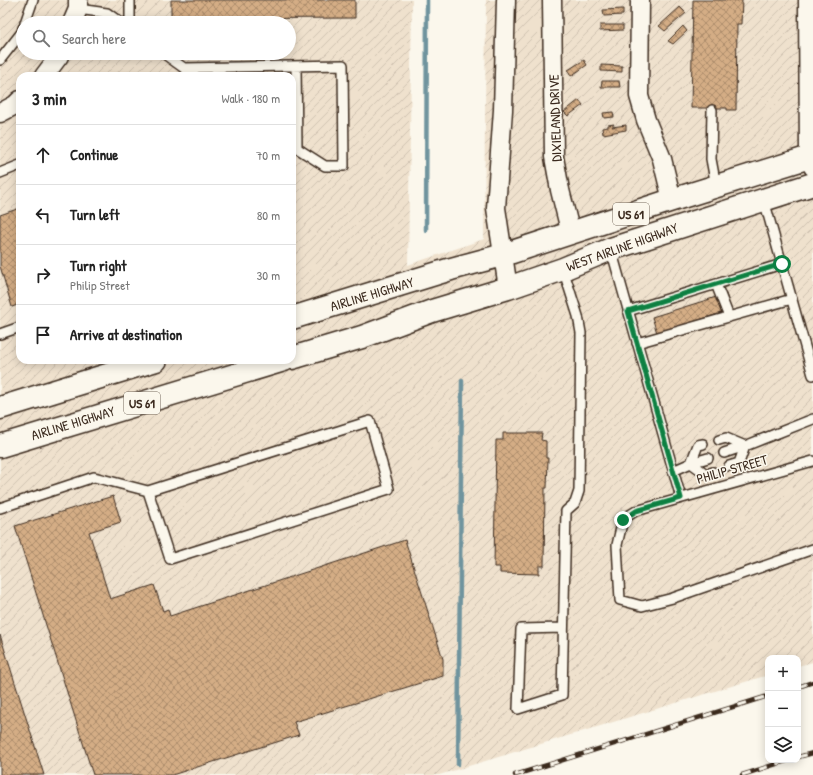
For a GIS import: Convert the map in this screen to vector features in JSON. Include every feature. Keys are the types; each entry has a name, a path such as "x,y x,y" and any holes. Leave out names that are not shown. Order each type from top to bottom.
{"highway":[{"name":"WEST AIRLINE HIGHWAY","path":"451,269 571,234 716,186 812,160"},
{"name":"WEST AIRLINE HIGHWAY","path":"296,357 362,337 432,311 508,288 563,269 611,249 813,184"},
{"name":"AIRLINE HIGHWAY","path":"296,317 451,269"},
{"path":"0,408 143,364"},
{"name":"AIRLINE HIGHWAY","path":"0,446 271,364"}],"street":[{"path":"506,0 503,110 496,208 508,288"},
{"name":"DIXIELAND DRIVE","path":"552,0 554,157 560,190 571,234"},
{"path":"640,0 639,96 646,120 662,159 672,200"},
{"path":"808,0 812,160"},
{"path":"47,72 55,60"},
{"path":"0,113 16,104"}],"lane":[{"path":"27,16 33,0"},
{"path":"130,0 130,16"},
{"path":"76,11 107,13 111,16"},
{"path":"0,60 16,40"},
{"path":"173,60 190,72"},
{"path":"184,68 343,65 344,166 325,166 296,148"},
{"path":"296,66 296,72"},
{"path":"712,110 711,159 716,186"},
{"path":"0,173 16,167"},
{"path":"764,200 813,375"},
{"path":"611,249 681,498"},
{"path":"628,311 661,305 682,299 698,294 716,284 782,264"},
{"path":"563,269 578,316 581,333 579,491 575,503 566,511 562,695 518,710 520,629 563,628"},
{"path":"716,284 728,317"},
{"path":"637,343 668,329 691,323 709,322 792,299"},
{"path":"706,313 709,322"},
{"path":"0,334 16,328"},
{"path":"724,453 813,419"},
{"path":"0,508 94,477 148,491 370,421 389,489 170,559 148,491"},
{"path":"719,440 726,438 745,446"},
{"path":"691,463 698,445 703,444"},
{"path":"728,466 739,463 745,446"},
{"path":"673,471 691,463 708,458"},
{"name":"PHILIP STREET","path":"813,461 636,511 623,520 617,545 620,600 642,606 674,598 813,549"},
{"path":"691,463 706,474 713,472"}],"shaded area":[{"path":"0,0 412,0 408,265 484,239 486,0 813,0 813,662 801,665 801,655 765,655 765,676 439,775 0,775"}],"building":[{"path":"171,0 355,0 355,18 296,18 296,16 171,16"},
{"path":"693,0 742,0 741,24 737,24 736,110 727,110 727,108 691,108"},
{"path":"680,7 686,13 665,31 659,26"},
{"path":"623,9 623,15 604,16 603,10"},
{"path":"600,25 623,25 623,30 600,31"},
{"path":"683,26 687,31 673,44 668,41"},
{"path":"584,60 587,65 571,76 568,70"},
{"path":"601,65 622,66 622,72 601,71"},
{"path":"602,81 619,81 620,87 601,87"},
{"path":"579,100 583,105 568,116 564,112"},
{"path":"613,112 614,117 604,118 603,113"},
{"path":"614,124 612,127 626,125 626,130 603,134 602,128"},
{"path":"16,209 16,306 12,307 0,266 0,215"},
{"path":"726,294 731,310 657,333 652,317"},
{"path":"503,433 542,433 541,440 546,441 546,458 548,458 547,488 545,488 544,566 539,566 539,574 500,573 500,567 494,567 496,440 503,440"},
{"path":"113,496 121,522 89,532 110,599 154,585 163,611 168,609 170,616 405,540 443,659 443,676 294,722 299,735 172,775 93,775 15,526"},
{"path":"0,635 44,775 0,775"}],"waterway":[{"path":"426,230 427,0"},
{"path":"458,764 462,381"}],"railway":[{"path":"801,686 813,682"},
{"path":"515,775 765,697"},
{"path":"801,756 813,753"},
{"path":"742,775 780,763"}],"route":[{"path":"623,520 636,511 681,498 628,311 782,264"}]}
